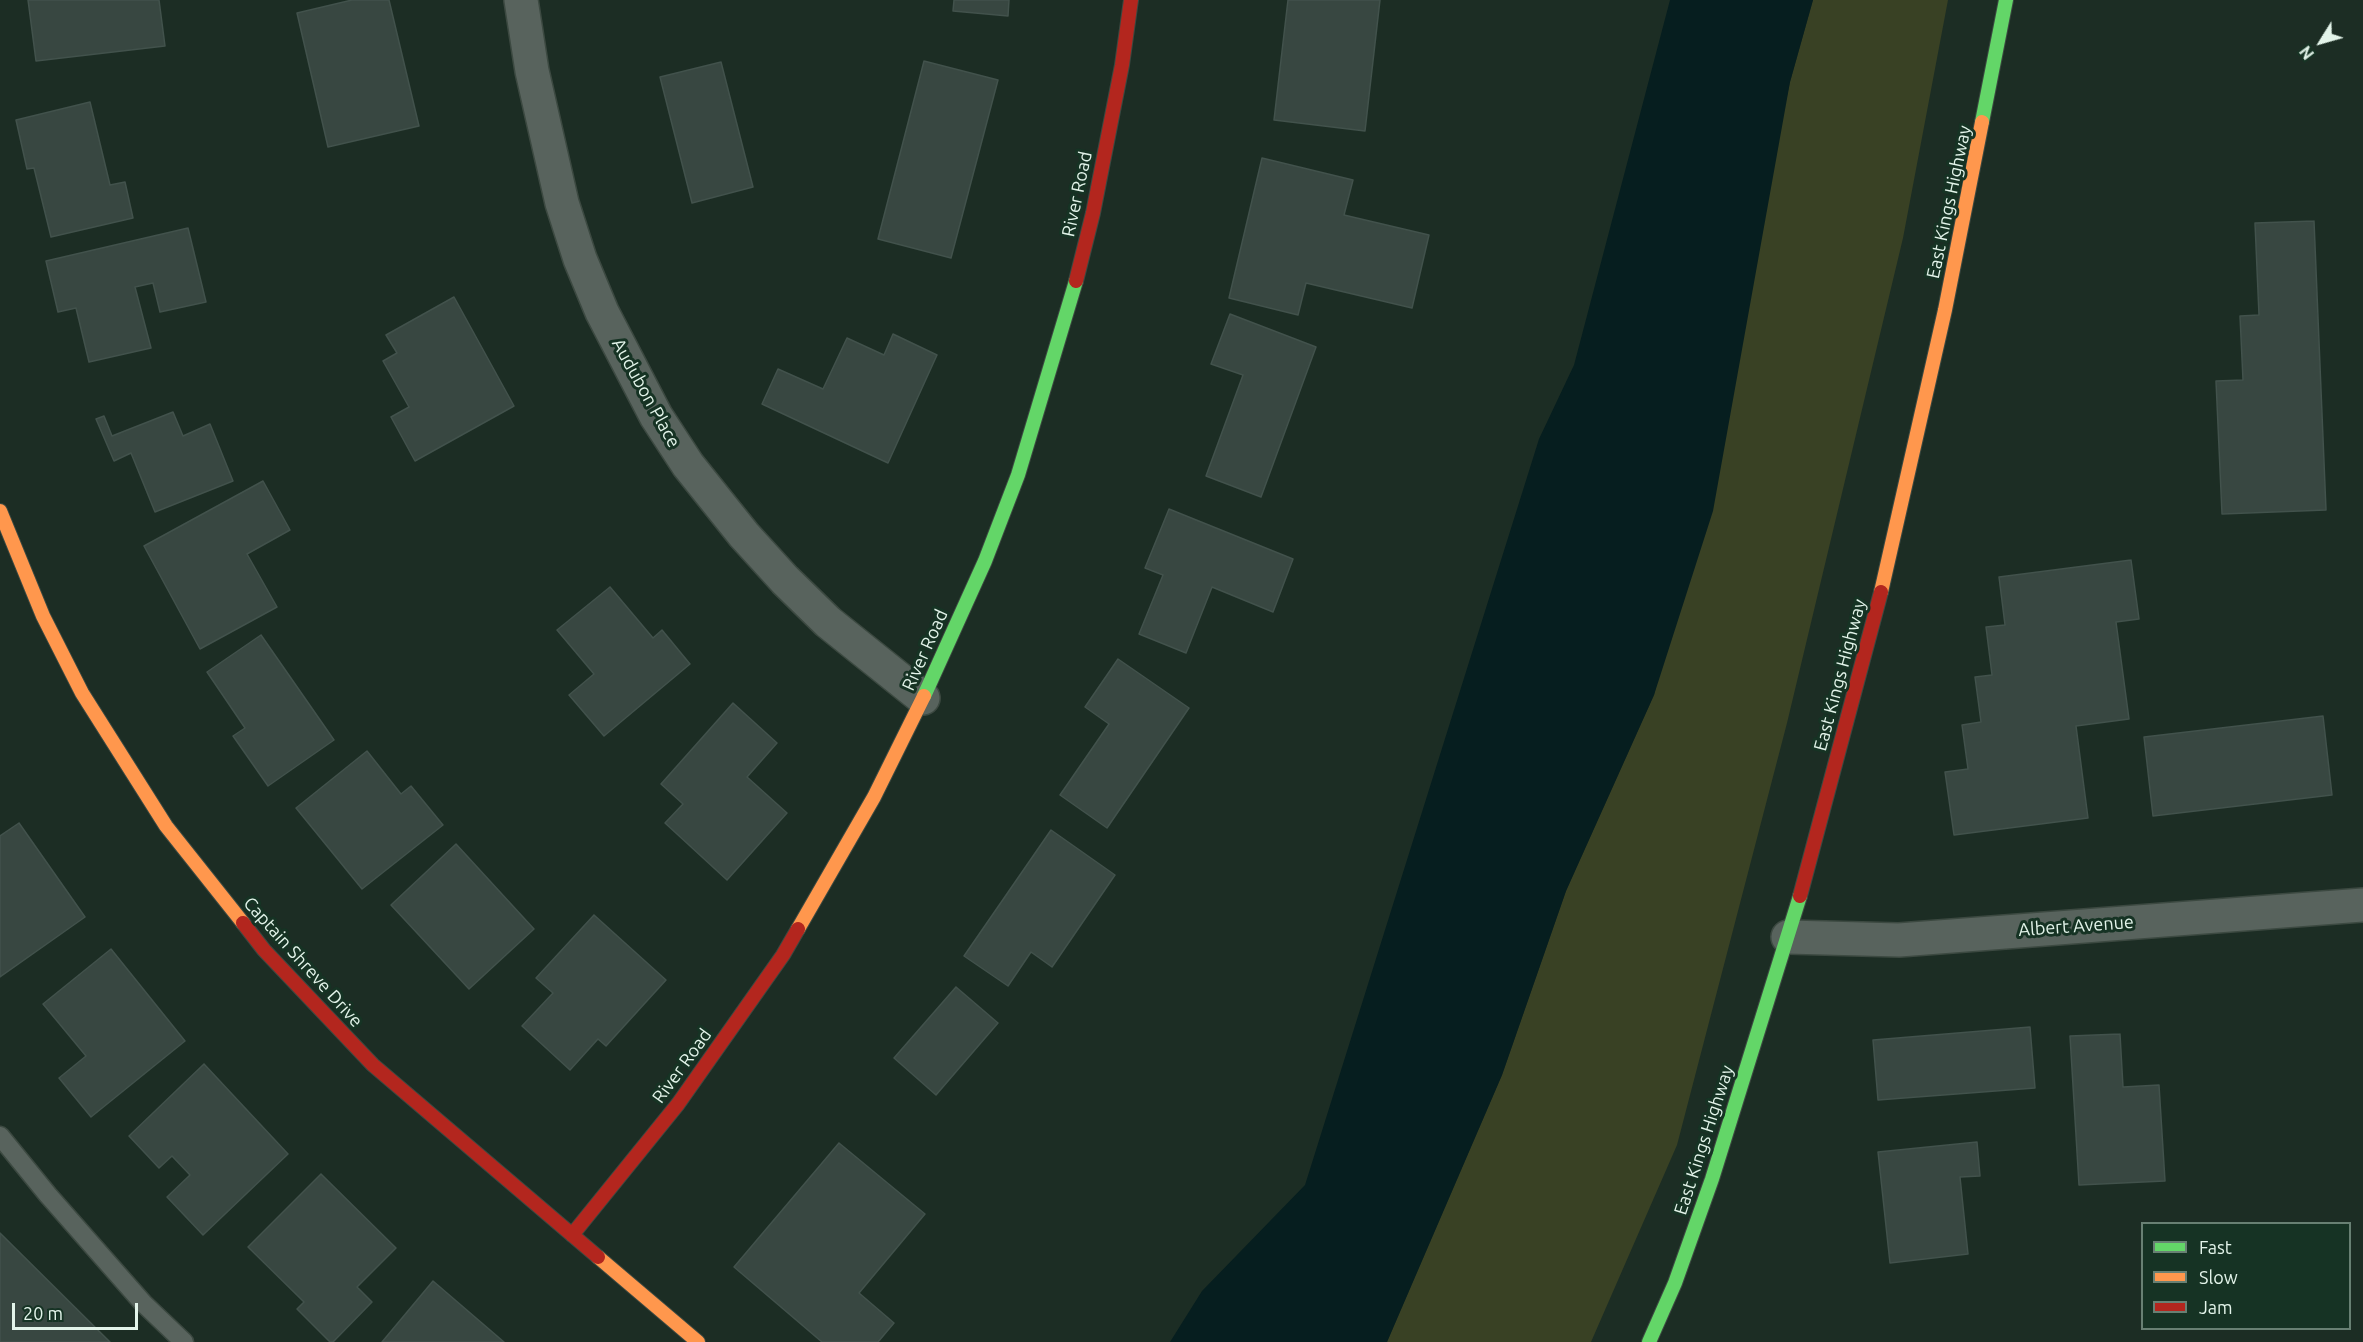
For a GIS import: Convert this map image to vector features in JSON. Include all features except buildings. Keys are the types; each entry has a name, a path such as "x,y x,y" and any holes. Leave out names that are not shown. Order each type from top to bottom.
{"street":[{"name":"Audubon Place","path":"521,0 532,71 562,203 580,259 602,312 656,416 688,465 744,535 784,580 828,622 923,698"},
{"name":"River Road","path":"572,1235 678,1104 783,955 874,797 923,698 985,561 1018,475 1071,302 1093,213 1122,65 1131,0"},
{"name":"East Kings Highway","path":"1649,1342 1675,1283 1712,1179 1788,937 1891,552 1945,310 2006,0"},
{"name":"Captain Shreve Drive","path":"2,524 82,693 166,826 264,950 373,1065 698,1342"},
{"name":"Albert Avenue","path":"1788,937 1899,940 2363,905"}],"lane":[{"path":"0,1136 142,1303 184,1342"}],"green space":[{"path":"1813,0 1948,0 1903,238 1787,723 1677,1145 1591,1342 1387,1342 1502,1075 1566,891 1654,695 1790,82"}],"water":[{"path":"1670,0 1813,0 1790,82 1713,511 1654,695 1566,891 1502,1075 1387,1342 1170,1342 1202,1291 1305,1185 1539,439 1574,365"}],"traffic: fast":[{"path":"1982,122 2006,0"},
{"path":"924,696 985,561 1018,475 1076,281"},
{"path":"1649,1342 1675,1283 1712,1179 1800,896"}],"traffic: slow":[{"path":"1881,592 1945,310 1982,122"},
{"path":"0,511 43,616 82,693 166,826 243,923"},
{"path":"798,929 874,797 924,696"},
{"path":"598,1257 698,1342"}],"traffic: jam":[{"path":"1076,281 1093,213 1122,65 1131,0"},
{"path":"1800,896 1881,592"},
{"path":"243,923 264,950 373,1065 598,1257"},
{"path":"572,1235 678,1104 783,955 798,929"}]}
